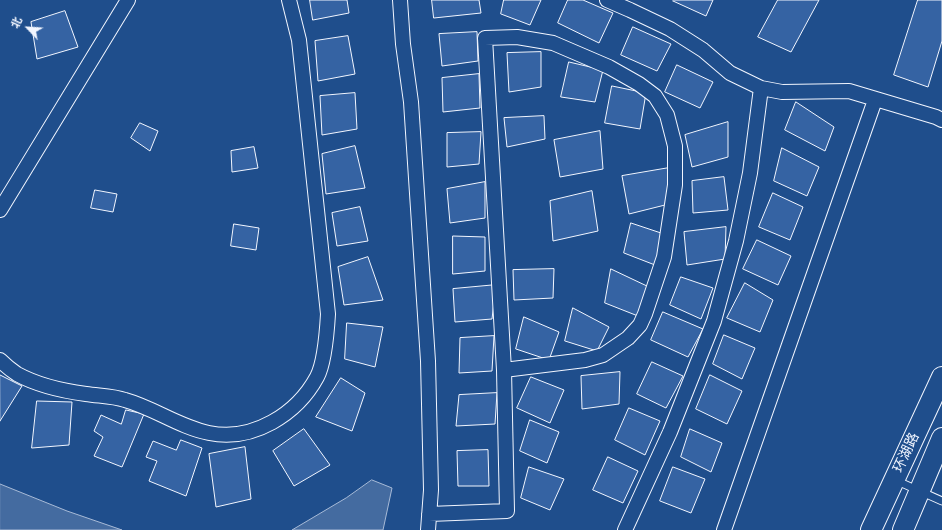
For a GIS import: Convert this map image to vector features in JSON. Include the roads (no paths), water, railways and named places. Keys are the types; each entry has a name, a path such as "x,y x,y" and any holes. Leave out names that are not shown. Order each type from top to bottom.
{"main road":[{"name":"环湖路","path":"872,530 942,377"},
{"name":"环湖路","path":"903,530 942,438"}],"street":[{"path":"0,210 128,0"},
{"path":"0,360 16,373 36,383 76,393 124,399 139,404 187,427 210,433 232,435 252,430 279,419 299,402 318,376 324,352 328,314 299,40 289,0"},
{"path":"400,0 403,44 411,102 428,360 431,490 428,530"},
{"path":"607,0 670,29 703,50 730,73 761,88 782,92 849,91 942,120"},
{"path":"429,514 507,511 504,370 486,38 517,37 553,43 609,67 639,84 654,96 667,115 675,146 675,185 664,257 645,314 640,325 632,334 603,355 585,360 504,370"},
{"path":"625,530 670,432 714,321 736,241 748,181 761,88"},
{"path":"724,530 875,100"}],"lane":[{"path":"894,480 942,501"}],"water":[{"path":"372,480 392,488 383,530 292,530 346,498"},
{"path":"0,484 67,511 122,530 0,530"}]}
